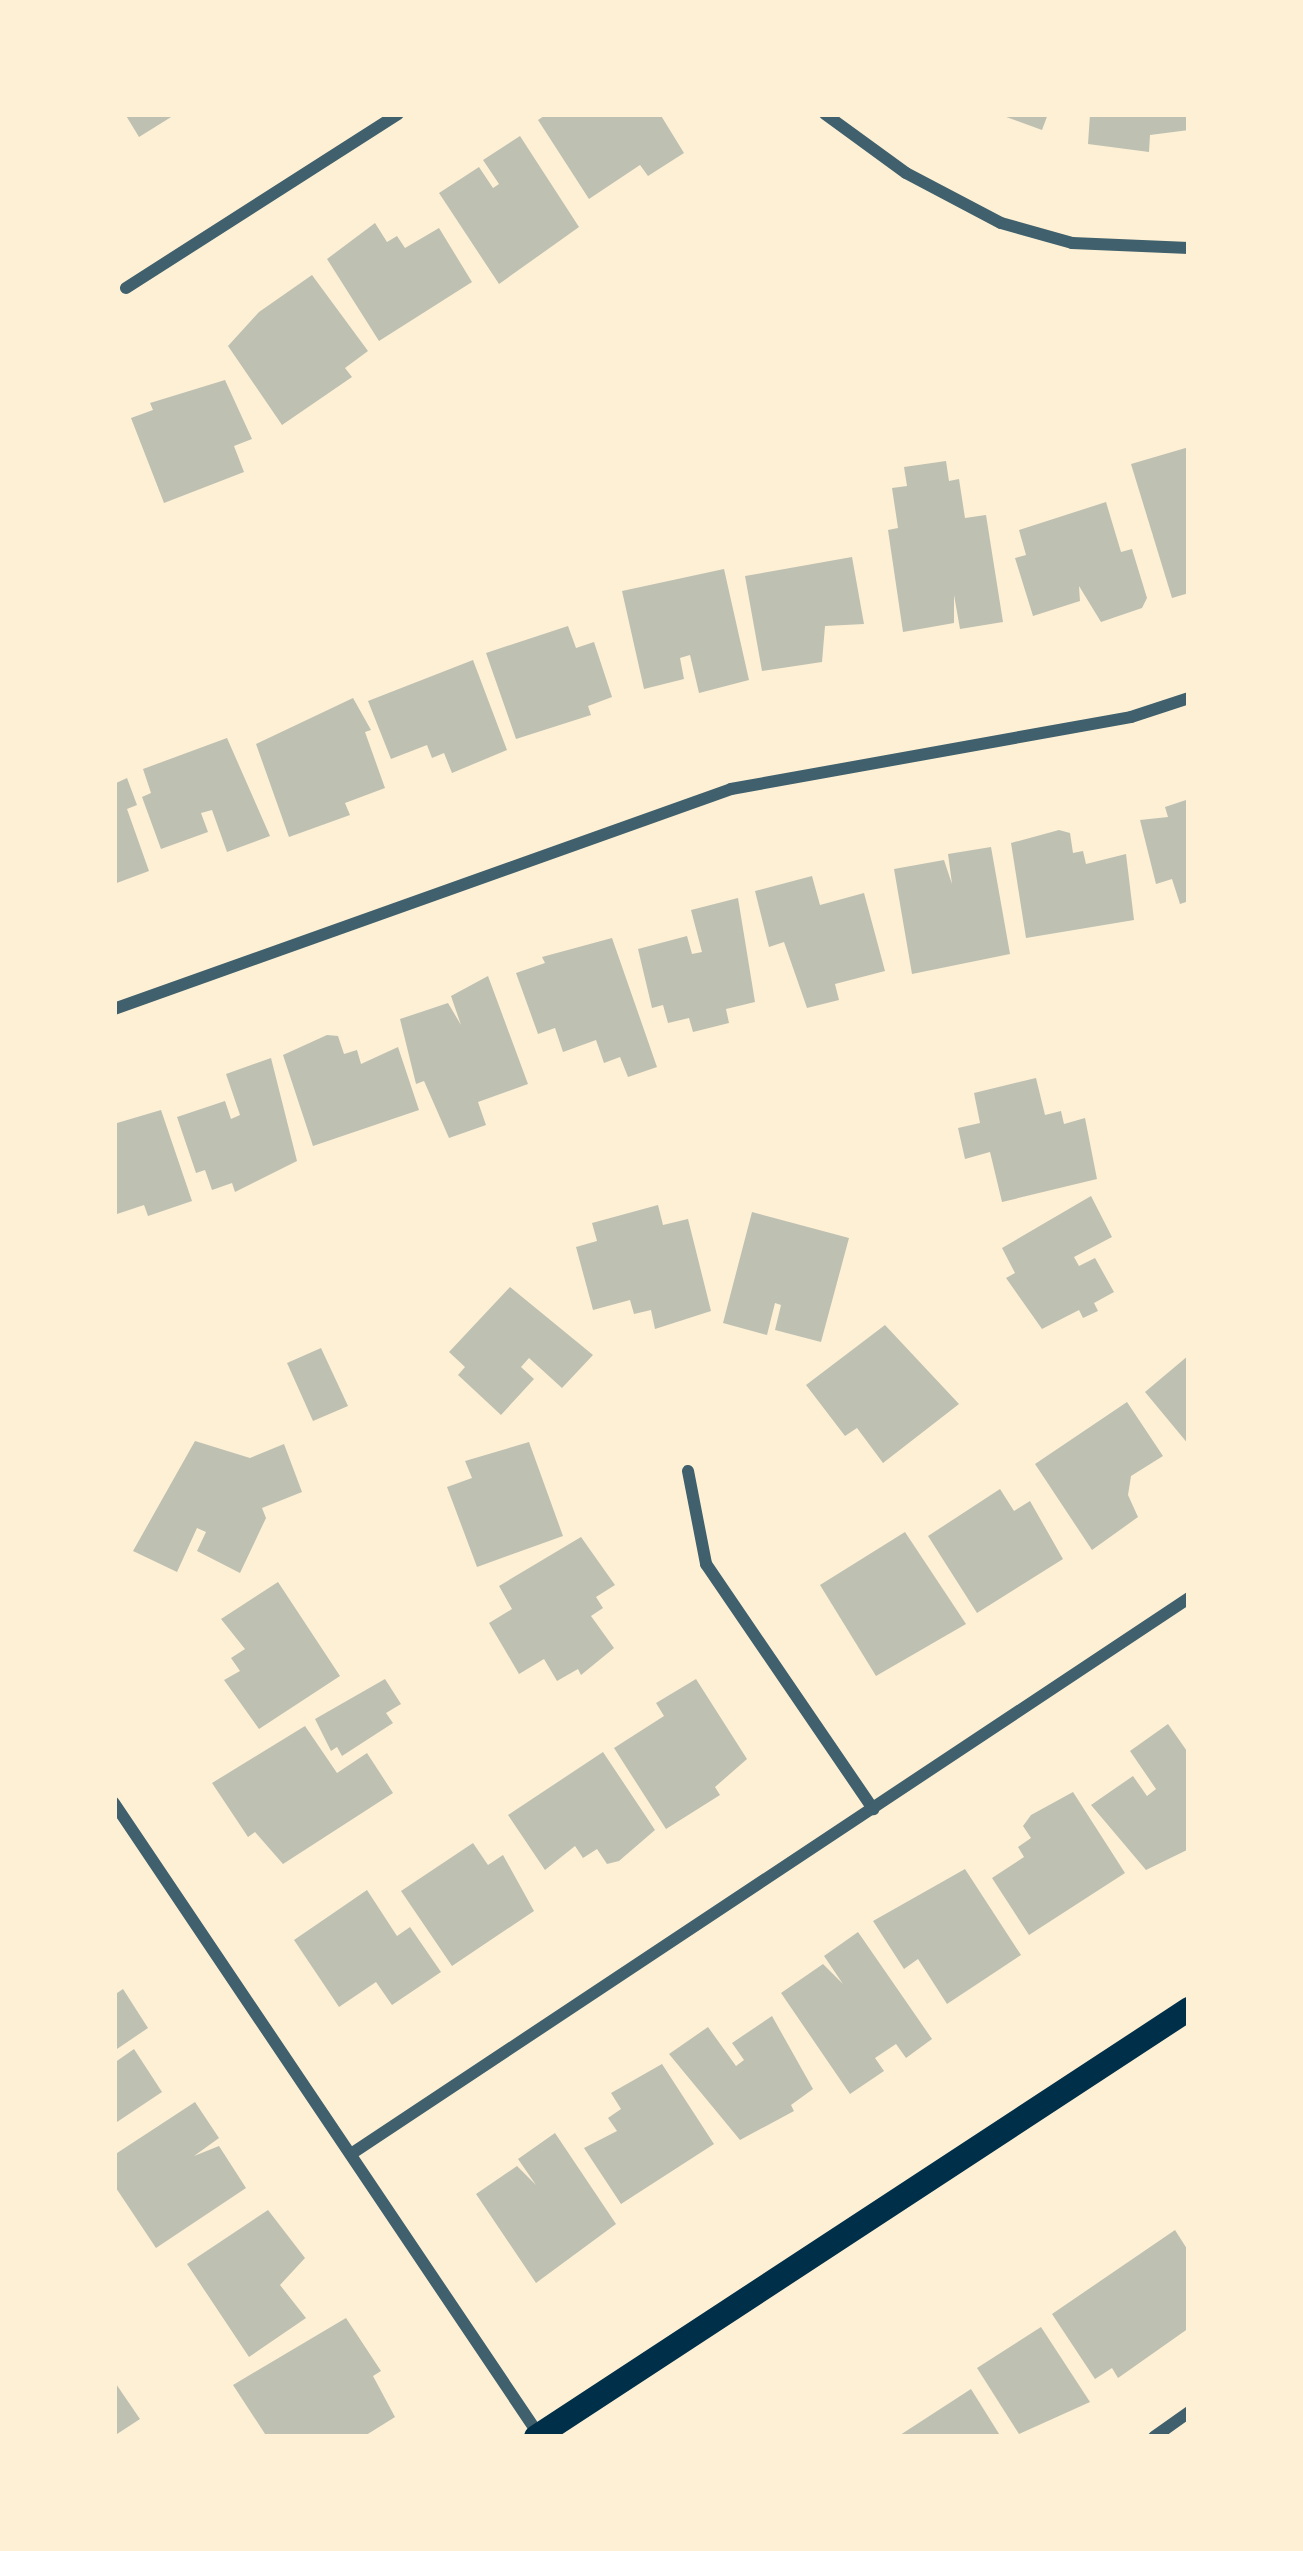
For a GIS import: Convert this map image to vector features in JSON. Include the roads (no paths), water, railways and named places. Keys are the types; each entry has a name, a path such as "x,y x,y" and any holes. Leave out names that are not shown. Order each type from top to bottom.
{"main road":[{"path":"537,2436 1189,2009"}],"street":[{"path":"126,287 398,114"},
{"path":"825,114 906,173 1001,223 1072,243 1189,248"},
{"path":"114,1009 731,789 1131,718 1189,698"},
{"path":"688,1471 706,1564 873,1809"},
{"path":"350,2154 1189,1598"},
{"path":"114,1803 537,2436"},
{"path":"1154,2437 1189,2412"}]}
